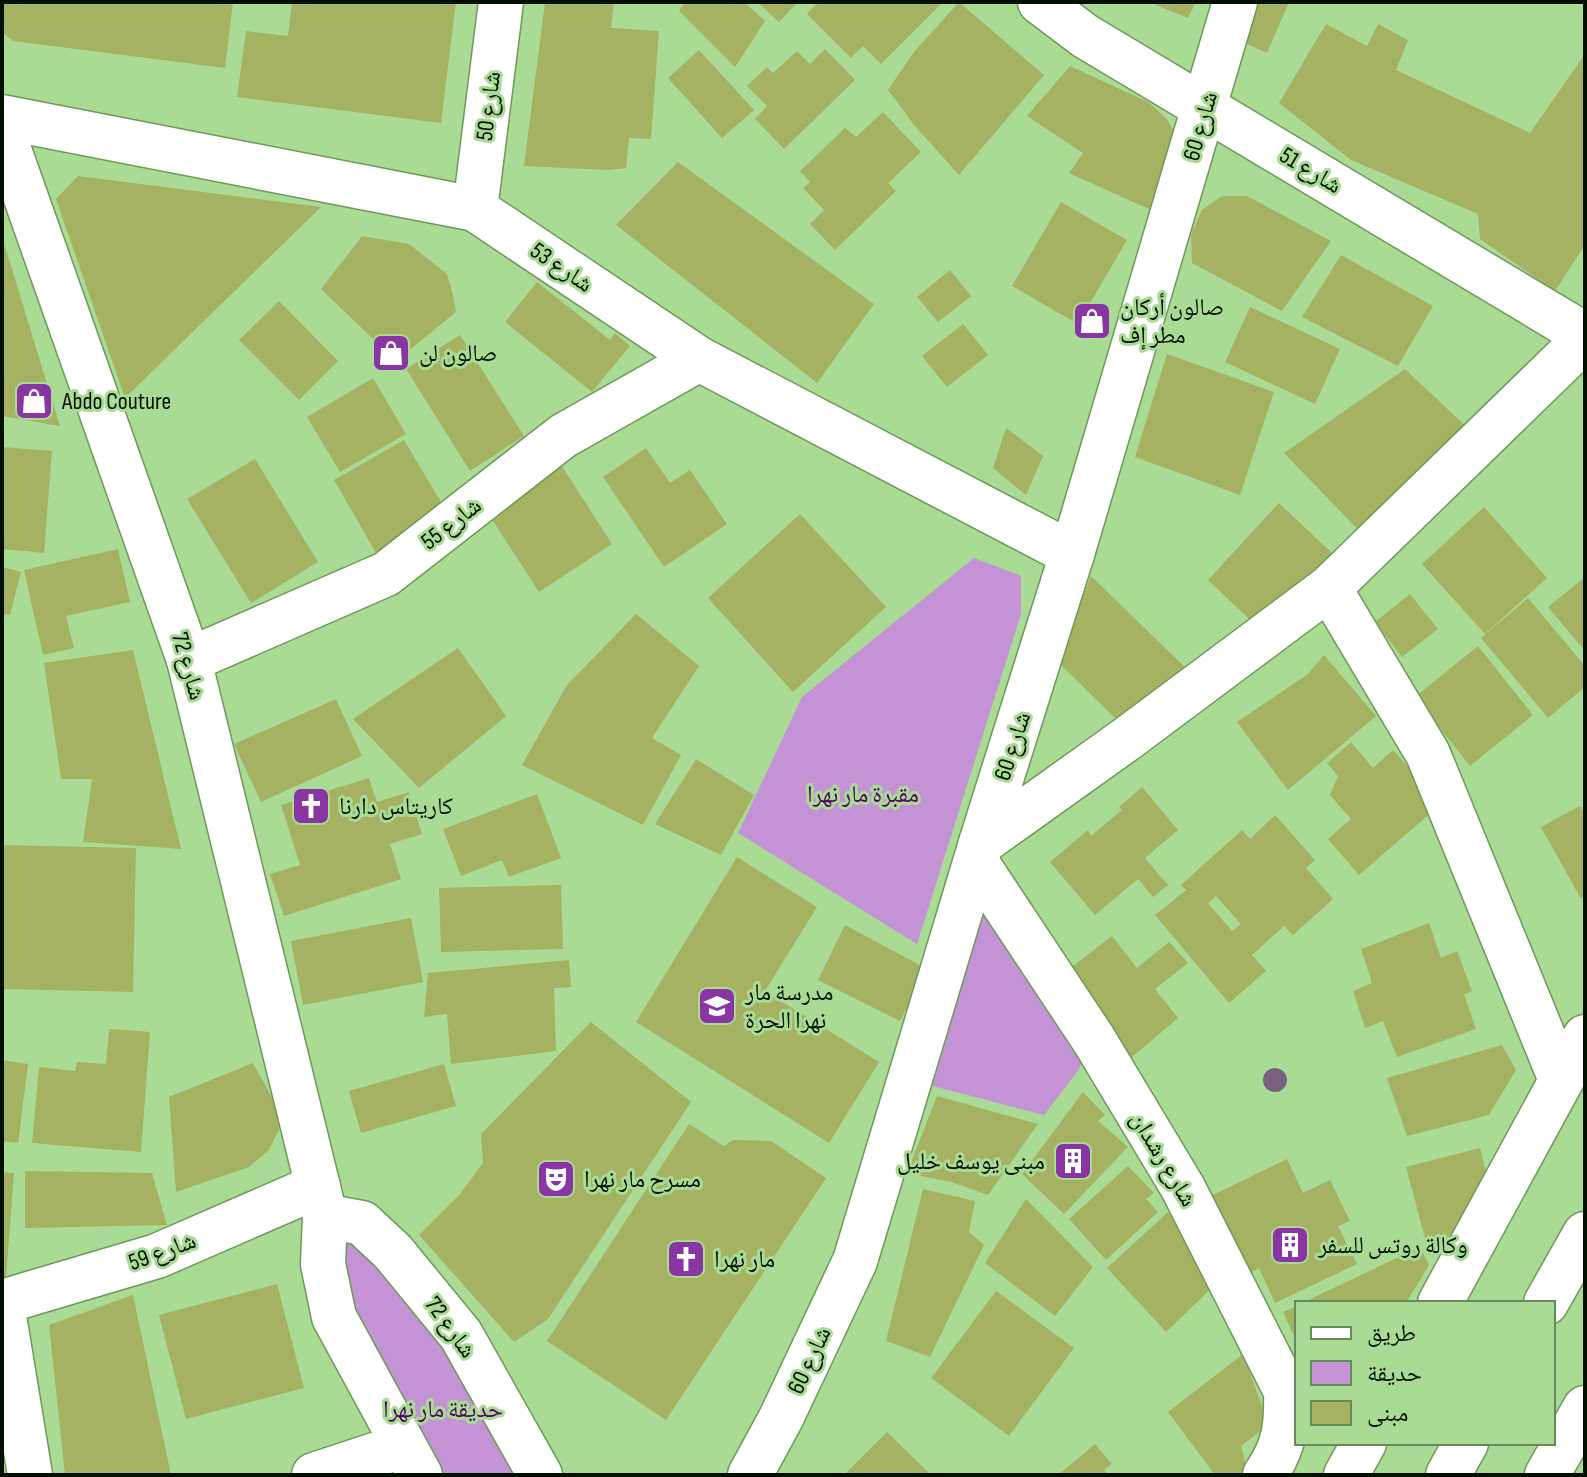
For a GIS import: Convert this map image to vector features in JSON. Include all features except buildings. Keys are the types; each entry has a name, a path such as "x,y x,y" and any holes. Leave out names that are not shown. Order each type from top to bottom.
{"main road":[{"name":"شارع 50","path":"475,209 501,2"},
{"name":"شارع 51","path":"1040,2 1085,36 1585,337"},
{"name":"شارع 60","path":"750,1475 781,1418 855,1261 1072,554 1235,2"},
{"name":"شارع 53","path":"2,117 475,209 699,359 1072,554"},
{"name":"شارع 72","path":"2,130 189,660 322,1201 323,1264 334,1317 411,1460"},
{"path":"978,853 1329,588 1585,337"},
{"name":"شارع 55","path":"189,660 386,574 563,436 699,359"},
{"path":"1329,588 1428,754 1561,1080"},
{"name":"شارع رشدان","path":"978,853 1183,1188 1286,1391 1287,1427 1275,1461 1265,1475"},
{"path":"1441,1301 1585,1037"},
{"name":"شارع 72","path":"322,1201 362,1223 393,1252 461,1335 540,1475"},
{"name":"شارع 59","path":"2,1303 322,1201"},
{"path":"1547,1301 1585,1234"},
{"path":"2,1303 30,1475"},
{"path":"1547,1475 1585,1408"},
{"path":"1346,1475 1363,1445"},
{"path":"1448,1475 1465,1445"},
{"path":"314,1475 411,1460"}],"green space":[{"name":"مقبرة مار نهرا","path":"974,558 1021,576 1021,614 917,944 738,833 802,697"},
{"path":"978,869 1094,1040 1077,1072 1044,1115 925,1084"},
{"name":"حديقة مار نهرا","path":"362,1223 540,1475 420,1475 323,1264"}],"place":[{"name":"صالون أركان مطر إف","path":"1092,321"},
{"name":"صالون لن","path":"391,353"},
{"name":"Abdo Couture","path":"34,401"},
{"name":"كاريتاس دارنا","path":"311,806"},
{"name":"مدرسة مار نهرا الحرة","path":"717,1006"},
{"name":"مبنى يوسف خليل","path":"1073,1161"},
{"name":"مسرح مار نهرا","path":"556,1179"},
{"name":"وكالة روتس للسفر","path":"1290,1245"},
{"name":"مار نهرا","path":"686,1259"}]}
